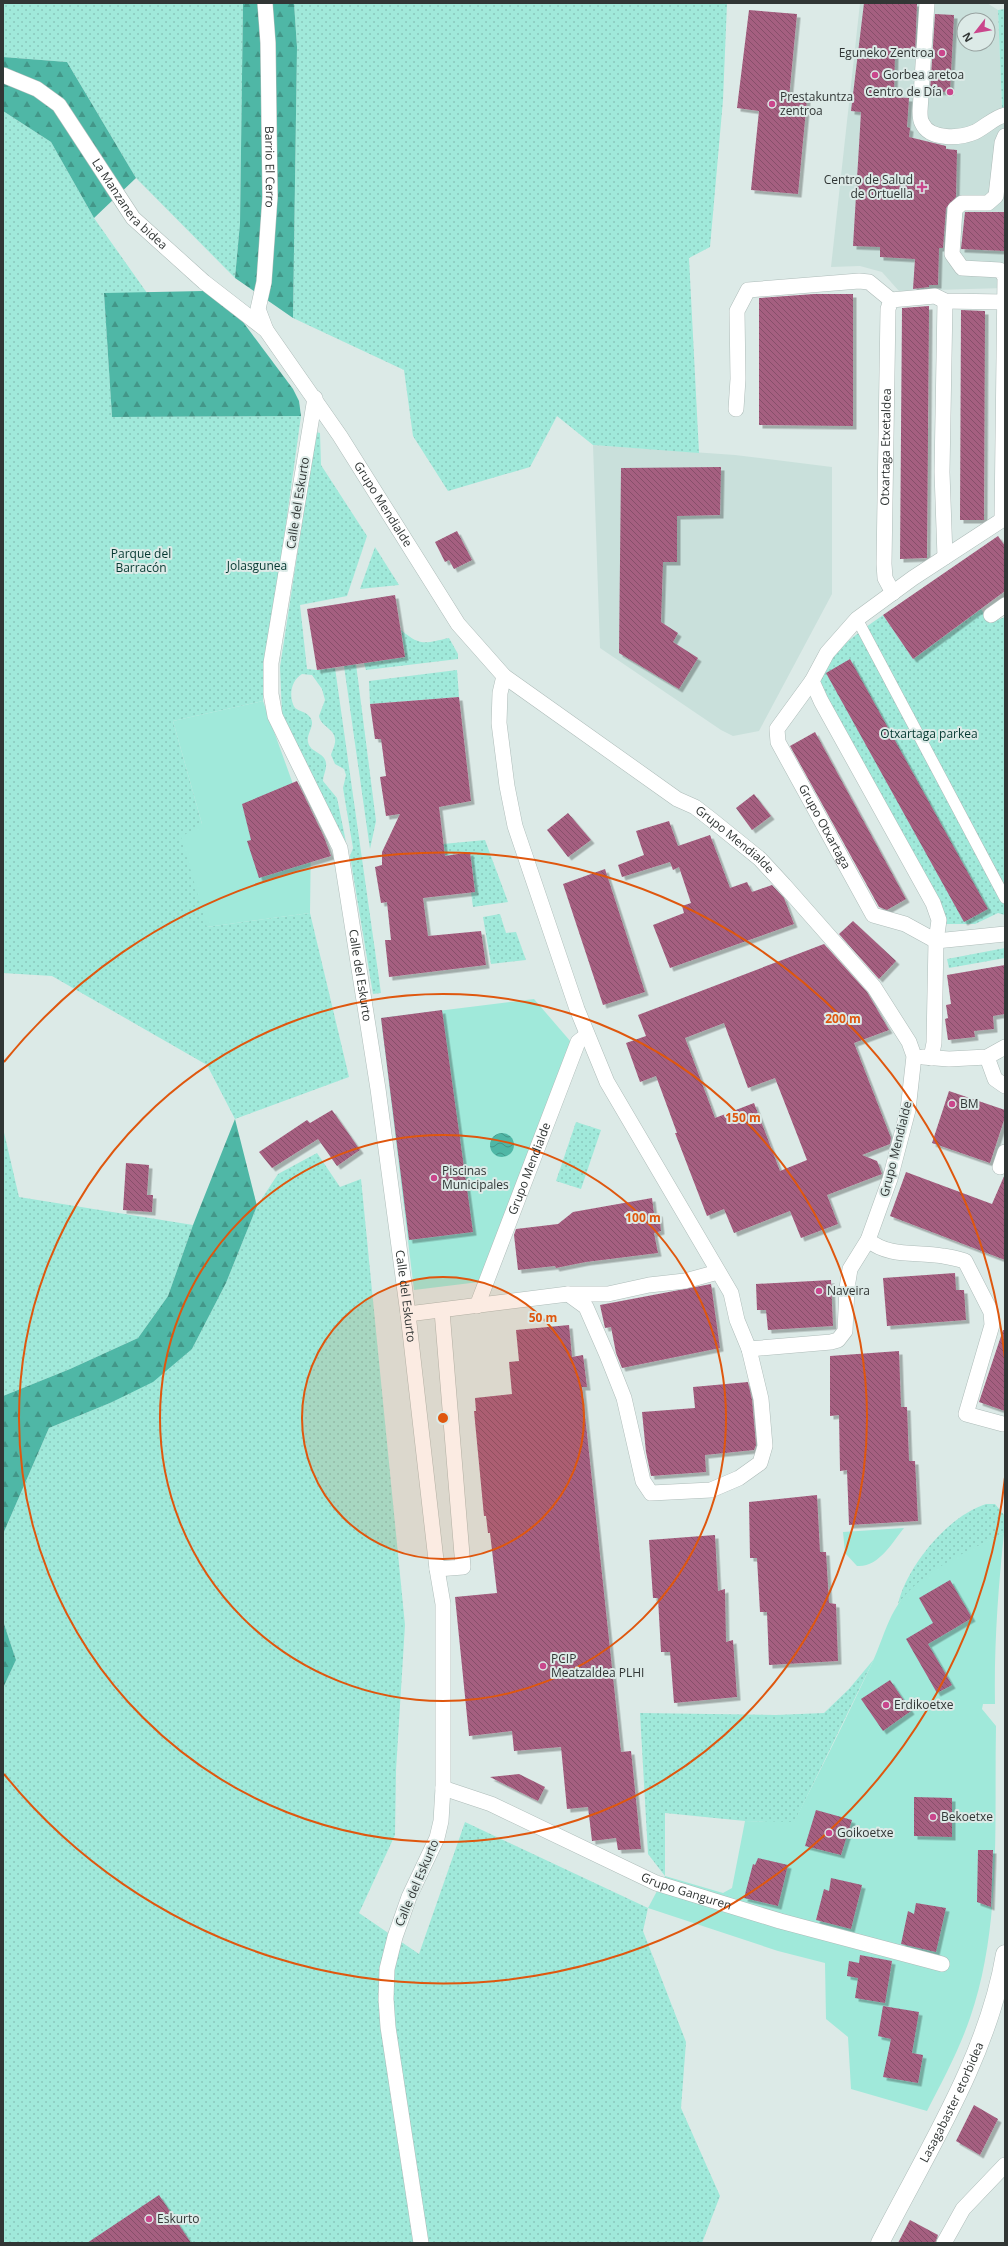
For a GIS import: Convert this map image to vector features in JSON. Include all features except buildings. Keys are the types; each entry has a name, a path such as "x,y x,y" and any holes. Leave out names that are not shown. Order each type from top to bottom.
{"street":[{"name":"Barrio El Cerro","path":"265,3 268,43 270,197 264,282 258,309 266,330"},
{"path":"927,3 925,10 920,111 922,123 928,132 938,136 956,136 974,132 1005,115"},
{"name":"La Manzanera bidea","path":"3,75 37,89 59,105 133,218 204,282 266,330"},
{"path":"1004,519 1005,277 1000,270 962,268 952,254 955,209 962,203 988,203 996,196 1002,143 1005,136"},
{"path":"736,409 738,379 738,311 748,290 864,281 869,282 891,300 935,296 945,301 1004,302"},
{"name":"Otxartaga Etxetaldea","path":"891,300 888,309 884,564 885,578 893,593"},
{"path":"945,301 942,472 945,557"},
{"name":"Grupo Mendialde","path":"266,330 315,398 458,624 504,676 671,794 695,807 760,859 871,983 908,1042 914,1056 903,1130 890,1179 868,1240 850,1268 847,1288 845,1331 838,1340 831,1342 749,1349"},
{"name":"Calle del Eskurto","path":"315,398 271,663 271,694 275,716 340,848 378,1089 408,1314 436,1569 443,1604 443,1788 441,1821 436,1838 409,1897 395,1937 387,1970 386,1999 389,2034 421,2243"},
{"name":"Grupo Otxartaga","path":"936,941 905,924 873,915 778,742 777,729 812,681 827,653 857,619 945,557 1004,519"},
{"path":"991,615 1005,605"},
{"path":"857,619 1005,898"},
{"path":"504,676 500,693 499,723 506,786 515,826 587,1035 607,1082 731,1293 739,1329 749,1349 761,1399 765,1446 760,1463 739,1478 711,1490 651,1493 642,1481 624,1398 586,1307 568,1294"},
{"path":"812,681 820,701 933,903 939,920 936,941 934,1043 931,1058"},
{"path":"936,941 1005,934"},
{"name":"Grupo Mendialde","path":"477,1306 578,1042 587,1035"},
{"path":"914,1056 931,1058 987,1057 1005,1047"},
{"path":"987,1057 996,1079 1005,1086"},
{"path":"1000,1167 1005,1152"},
{"path":"868,1240 875,1246 888,1251 943,1256 965,1261 991,1312 994,1337 966,1414 1003,1424"},
{"path":"408,1314 442,1311 568,1294 608,1294 649,1285 685,1281 718,1272"},
{"path":"590,1317 597,1303 608,1294"},
{"path":"436,1569 463,1567 442,1311"},
{"name":"Grupo Ganguren","path":"443,1788 492,1804 656,1883 780,1921 942,1964"},
{"name":"Lasagabaster etorbidea","path":"880,2243 950,2107 988,2024 1000,1983 1005,1954"},
{"path":"944,2243 963,2209 1005,2166"}],"shaded area":[{"name":"Centro de Salud de Ortuella","path":"860,3 987,3 998,10 1002,108 1005,107 1005,288 899,291 882,272 860,266 831,267"},
{"path":"593,445 735,455 832,467 832,594 759,731 733,736 721,730 600,648"}],"green space":[{"path":"3,3 243,3 240,223 235,278 136,178 67,62 3,57"},
{"path":"243,3 294,3 297,47 293,318 235,278 240,223"},
{"path":"294,3 727,3 723,100 710,247 689,258 699,453 593,445 557,416 530,467 448,491 413,436 404,370 293,318 297,47"},
{"path":"1005,9 1005,107 1002,108 998,10"},
{"path":"3,57 67,62 136,178 94,218 51,142 3,111"},
{"path":"3,111 51,142 94,218 147,293 104,293 112,417 301,416 263,688 263,701 173,721 202,824 207,927 310,913 349,1077 235,1119 207,1065 52,976 3,973"},
{"path":"204,291 243,322 293,389 299,401 301,416 112,417 104,293"},
{"path":"316,432 320,433 321,465 367,536 347,596 300,605 307,669 317,670 335,668 381,993 373,994 350,856 353,848 343,788 346,775 344,769 335,764 331,755 335,739 332,732 320,720 319,716 325,700 322,689 312,675 302,674 295,680 291,694 293,704 295,708 307,714 311,718 312,725 308,738 309,746 325,759 326,768 323,781 337,798 346,842 286,726 282,714 280,667"},
{"path":"375,547 399,585 360,589"},
{"name":"Otxartaga parkea","path":"981,609 990,623 1005,617 1005,915 998,913 975,924 946,924 816,680 830,660 845,644 883,615 913,659"},
{"path":"401,630 414,639 424,642 449,638 458,654 458,659 366,670 364,663 405,657"},
{"path":"356,664 376,821 370,849 344,666"},
{"path":"457,670 459,697 370,704 369,681"},
{"path":"263,701 311,834 310,913 207,927 181,837 202,824 173,721"},
{"path":"485,840 508,902 473,907 471,892 475,891 470,852 404,862 443,844"},
{"path":"500,914 506,933 516,932 526,960 491,964 483,917"},
{"path":"1005,948 1005,958 949,968 947,959"},
{"path":"534,999 571,1042 479,1282 414,1290 381,1018"},
{"path":"235,1119 257,1206 226,1283 192,1349 153,1382 110,1403 49,1428 3,1534 3,1396 70,1369 138,1338 168,1296 193,1225"},
{"path":"576,1122 601,1130 581,1189 556,1181"},
{"path":"3,1128 19,1197 193,1225 168,1296 138,1338 70,1369 3,1396"},
{"path":"317,1153 340,1187 361,1179 405,1625 396,1770 395,1835 359,1913 419,1954 465,1822 648,1908 643,1931 686,2042 681,2108 720,2196 702,2243 3,2243 3,1688 16,1660 3,1621 3,1534 49,1428 110,1403 192,1349 226,1283 257,1206 278,1174"},
{"path":"986,1504 995,1504 1005,1516 1004,1533 962,1555 934,1573 921,1582 898,1604 910,1574 931,1544 957,1519"},
{"path":"904,1528 878,1559 865,1566 857,1566 845,1553 843,1532"},
{"path":"1004,1533 997,1618 995,1704 983,1704 982,1709 996,1726 995,1836 992,1910 980,1983 970,2018 961,2042 927,2111 851,2089 848,2037 826,2019 825,1963 778,1951 648,1908 665,1876 723,1893 732,1888 745,1821 794,1822 864,1681 896,1607 902,1599 919,1582 942,1565"},
{"path":"3,1621 16,1660 3,1688"},
{"path":"874,1659 794,1823 745,1821 665,1813 665,1876 648,1854 640,1713 776,1715 824,1713 849,1689"}],"water":[{"path":"502,1133 511,1136 514,1145 511,1154 502,1157 493,1154 490,1145 493,1136"}],"place":[{"name":"Eguneko Zentroa","path":"942,53"},
{"name":"Gorbea aretoa","path":"875,75"},
{"name":"Centro de Día","path":"950,92"},
{"name":"Prestakuntza zentroa","path":"772,104"},
{"name":"Centro de Salud de Ortuella","path":"922,187"},
{"name":"BM","path":"952,1104"},
{"name":"Piscinas Municipales","path":"434,1178"},
{"name":"Naveira","path":"819,1291"},
{"name":"PCIP Meatzaldea PLHI","path":"543,1666"},
{"name":"Erdikoetxe","path":"886,1705"},
{"name":"Bekoetxe","path":"933,1817"},
{"name":"Goikoetxe","path":"829,1833"},
{"name":"Eskurto","path":"149,2219"}],"park label":[{"name":"Parque del Barracón","path":"141,561"},
{"name":"Jolasgunea","path":"257,566"}]}
